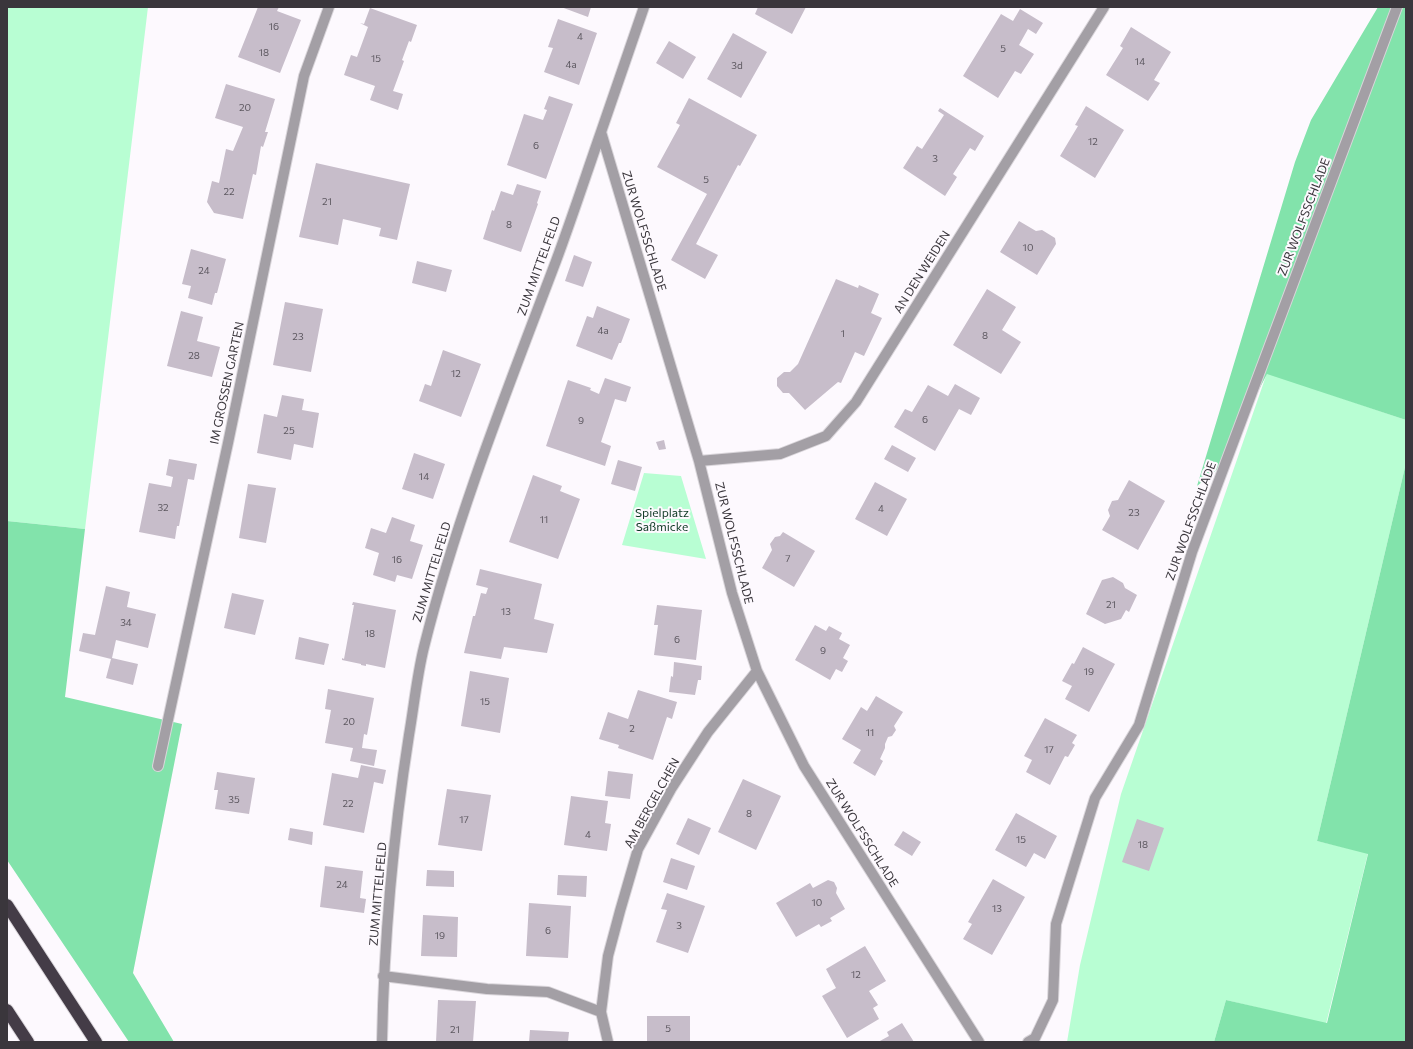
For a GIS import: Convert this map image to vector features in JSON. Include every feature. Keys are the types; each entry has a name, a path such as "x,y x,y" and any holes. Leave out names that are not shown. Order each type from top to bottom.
{"highway":[{"path":"7,905 96,1042"},
{"path":"7,1010 28,1042"}],"street":[{"name":"IM GROSSEN GARTEN","path":"158,766 228,443 304,76 329,7"},
{"path":"601,132 644,7"},
{"name":"AN DEN WEIDEN","path":"699,461 780,454 826,436 856,402 1104,7"},
{"name":"ZUR WOLFSSCHLADE","path":"1028,1042 1035,1038 1053,1000 1056,924 1095,798 1139,725 1192,552 1397,7"},
{"name":"ZUR WOLFSSCHLADE","path":"601,132 699,461 732,593 756,671 804,766 979,1042"},
{"name":"ZUM MITTELFELD","path":"382,1042 383,976 389,892 400,801 423,650 442,578 466,506 505,395 557,258 601,132"},
{"name":"AM BERGELCHEN","path":"608,1042 601,1012 608,956 638,849 671,789 708,732 756,671"},
{"path":"383,976 487,989 548,992 601,1012"}],"green space":[{"path":"7,7 148,7 85,529 7,521"},
{"path":"1378,7 1406,7 1406,420 1267,374 1219,468 1197,486 1295,162 1311,120"},
{"path":"1267,373 1406,420 1406,463 1317,841 1368,853 1326,1024 1226,1000 1214,1042 1067,1042 1080,965 1121,794"},
{"path":"1406,463 1406,1042 1214,1042 1226,1000 1327,1023 1368,854 1317,841"},
{"name":"Spielplatz Saßmicke","path":"644,473 681,476 706,559 622,545"},
{"path":"7,521 85,529 65,697 182,724 133,973 174,1042 129,1042 7,860"}],"building":[{"path":"258,7 279,7 277,11 301,20 280,73 238,57"},
{"path":"561,7 591,7 588,17"},
{"path":"758,7 806,7 792,34 755,14"},
{"path":"370,8 417,25 402,60 404,61 393,91 403,94 398,110 370,100 375,86 344,75 351,55 357,57 368,27 360,23 364,24"},
{"path":"1020,9 1043,23 1036,34 1028,29 1019,45 1034,54 1021,74 1015,71 998,98 963,76 1001,14 1013,21"},
{"path":"558,19 597,33 579,85 544,72 553,48 548,47"},
{"path":"1131,27 1171,52 1154,80 1160,83 1148,101 1106,75 1123,48 1120,46"},
{"path":"733,33 767,52 741,98 707,79"},
{"path":"669,41 696,57 683,79 656,63"},
{"path":"226,84 275,99 265,132 268,132 263,147 261,146 256,175 253,174 243,219 214,213 207,202 212,181 219,183 226,149 233,151 243,127 215,118"},
{"path":"549,96 573,104 546,179 507,165 524,114 543,120 547,110 544,109"},
{"path":"689,98 757,135 740,166 738,165 696,244 718,255 705,279 671,260 707,194 657,167 680,125 676,123"},
{"path":"1086,106 1124,130 1095,178 1060,156 1078,126 1075,125"},
{"path":"940,108 984,136 975,151 970,148 953,174 957,177 945,196 903,168 917,146 922,149 944,115 938,111"},
{"path":"316,163 410,184 397,240 379,236 381,228 343,219 338,245 299,237"},
{"path":"517,184 541,191 521,252 483,239 492,210 494,211 501,191 513,195"},
{"path":"1019,221 1036,231 1042,230 1055,238 1056,244 1037,275 1000,252"},
{"path":"191,249 226,259 217,293 215,293 212,305 188,298 191,286 182,284"},
{"path":"574,255 592,262 583,287 565,281"},
{"path":"417,261 452,270 446,292 412,283"},
{"path":"836,279 858,288 859,285 879,294 871,313 882,318 864,356 855,352 841,383 838,382 805,410 789,393 783,393 777,386 777,378 784,372 790,372 798,364"},
{"path":"987,289 1016,307 1002,330 1021,342 1001,374 953,345"},
{"path":"285,302 323,309 311,372 273,365"},
{"path":"597,306 630,319 621,343 619,343 612,360 576,346 587,316 593,318"},
{"path":"181,311 203,317 197,341 220,347 212,377 167,366"},
{"path":"443,350 481,364 461,417 419,401 425,384 431,386"},
{"path":"605,378 631,387 626,402 615,399 601,442 611,446 605,466 546,446 568,380 591,388 590,390 599,394"},
{"path":"955,384 980,398 971,415 959,409 935,451 894,427 905,409 912,412 928,385 948,396"},
{"path":"282,395 304,399 302,410 319,413 313,448 294,444 291,460 257,453 264,414 277,417"},
{"path":"664,440 666,449 659,450 656,442"},
{"path":"892,445 916,458 908,472 884,459"},
{"path":"414,453 445,464 433,499 402,489"},
{"path":"169,459 197,464 194,480 188,479 175,539 139,532 149,483 171,487 173,477 166,475"},
{"path":"618,460 642,467 635,491 611,484"},
{"path":"533,475 562,486 560,491 580,499 558,559 509,542"},
{"path":"1129,480 1165,501 1138,550 1102,530 1110,516 1108,510 1112,501 1118,500"},
{"path":"875,482 907,499 887,536 855,519"},
{"path":"248,484 276,488 266,543 239,538"},
{"path":"392,517 415,525 410,541 423,545 412,579 397,575 395,582 373,575 379,553 365,548 371,528 386,533"},
{"path":"783,532 815,551 794,587 762,568 772,550 770,544 775,537 780,536"},
{"path":"480,569 542,584 534,619 554,624 547,653 504,647 501,659 464,653 473,616 475,616 481,593 486,594 488,588 476,585"},
{"path":"1113,577 1123,583 1125,588 1137,595 1129,612 1126,610 1121,619 1105,624 1086,614 1102,580"},
{"path":"106,586 130,592 127,607 156,614 148,648 116,640 112,658 138,664 133,685 106,678 111,659 79,651 83,633 95,635"},
{"path":"232,593 264,600 255,635 224,628"},
{"path":"353,602 396,610 385,668 366,664 366,666 342,660 342,658 344,659 354,605 352,605"},
{"path":"657,605 702,610 696,660 654,655 658,625 654,625"},
{"path":"815,625 826,631 829,626 842,633 839,639 850,645 843,658 848,661 842,672 836,669 830,680 795,660"},
{"path":"299,637 329,644 324,665 295,659"},
{"path":"1083,647 1115,664 1089,712 1065,699 1072,686 1062,681 1072,663 1074,664"},
{"path":"674,662 702,666 701,680 698,680 695,695 669,692 671,676 673,677"},
{"path":"470,671 509,678 500,733 461,726"},
{"path":"328,689 374,698 367,735 364,734 362,748 377,750 374,766 350,761 353,748 325,743 331,710 325,709"},
{"path":"638,690 677,702 672,719 667,717 653,760 618,748 619,745 599,739 608,712 628,719"},
{"path":"876,696 903,712 894,726 896,730 892,736 888,737 880,759 883,761 875,776 853,763 861,750 842,739 861,707 867,711"},
{"path":"1045,718 1077,735 1072,743 1075,745 1068,757 1065,756 1050,785 1026,772 1032,760 1024,756"},
{"path":"361,765 386,770 383,784 374,782 364,833 323,825 332,773 358,778"},
{"path":"608,771 633,774 630,799 605,796"},
{"path":"217,772 255,778 249,814 215,809 218,790 214,790"},
{"path":"743,779 781,796 756,850 718,832"},
{"path":"447,789 491,795 482,851 438,845"},
{"path":"571,796 608,801 605,823 611,824 607,851 564,845"},
{"path":"1016,813 1057,836 1045,859 1034,853 1026,867 995,850"},
{"path":"688,818 711,828 699,855 676,844"},
{"path":"1137,819 1164,828 1149,871 1122,862"},
{"path":"290,828 313,832 312,845 288,840"},
{"path":"903,831 921,842 912,856 894,845"},
{"path":"671,858 695,866 687,890 663,882"},
{"path":"325,866 363,871 360,898 366,899 364,913 320,907"},
{"path":"427,870 454,871 454,887 426,886"},
{"path":"558,875 587,876 586,897 557,895"},
{"path":"993,879 1025,897 992,955 963,939 972,924 968,922"},
{"path":"828,880 834,882 837,888 836,893 845,909 830,918 832,921 821,927 819,924 796,937 776,903 810,883 813,888"},
{"path":"667,893 705,906 688,953 656,942 667,910 661,909"},
{"path":"529,903 571,906 568,958 526,956"},
{"path":"423,915 458,917 457,957 421,956"},
{"path":"865,946 886,981 869,991 878,1005 873,1008 879,1019 847,1038 822,996 836,988 826,969"},
{"path":"438,1000 476,1001 473,1042 436,1042"},
{"path":"647,1016 690,1016 690,1042 647,1042"},
{"path":"902,1023 914,1042 878,1042 889,1036 887,1032"},
{"path":"530,1030 569,1032 568,1042 529,1042"}]}
